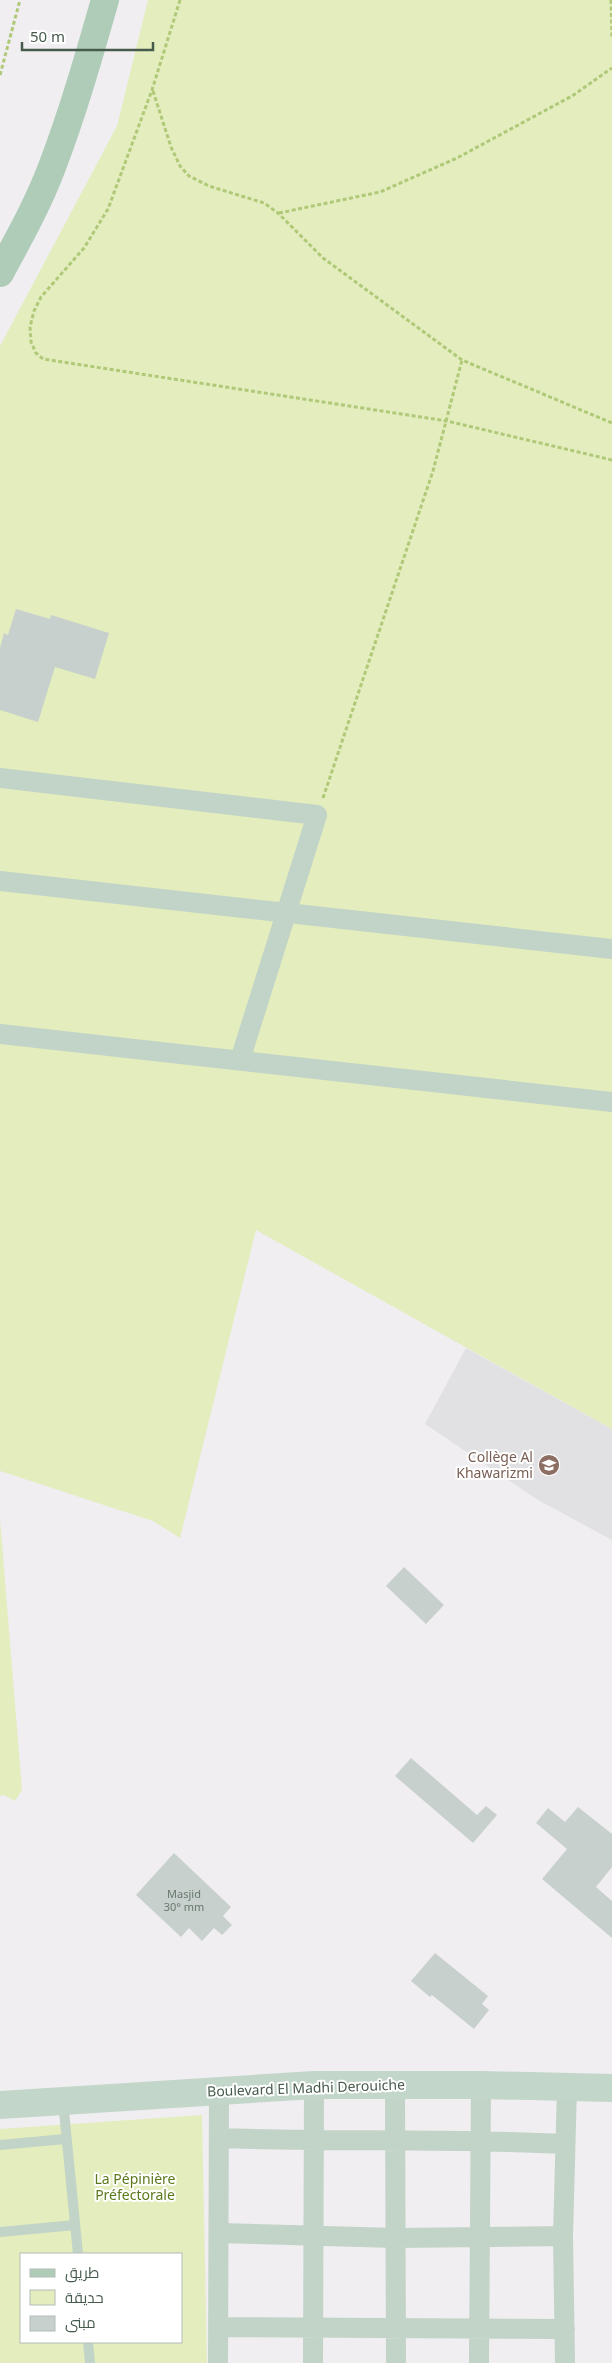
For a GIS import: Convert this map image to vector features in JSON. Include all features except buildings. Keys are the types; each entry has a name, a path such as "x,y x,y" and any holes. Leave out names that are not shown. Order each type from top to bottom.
{"main road":[{"path":"0,237 35,164 87,0"},
{"path":"0,273 35,207 52,168 79,92 105,0"}],"street":[{"path":"0,778 317,815 240,1060"},
{"path":"0,881 612,949"},
{"path":"0,1034 612,1102"},
{"path":"314,2085 312,2236 315,2328 314,2363"},
{"name":"Boulevard El Madhi Derouiche","path":"0,2105 314,2085 481,2085 612,2088"},
{"path":"395,2085 397,2142 395,2238 396,2363"},
{"path":"479,2363 478,2239 481,2085"},
{"path":"566,2363 564,2236 567,2088"},
{"path":"218,2363 220,2233 219,2090"},
{"path":"220,2138 314,2142 481,2140 565,2144"},
{"path":"220,2233 478,2239 564,2236"},
{"path":"218,2327 396,2330 478,2328 565,2329"}],"lane":[{"path":"63,2101 65,2139 78,2253"},
{"path":"0,2145 65,2139"},
{"path":"0,2232 75,2224"},
{"path":"88,2343 90,2363"}],"path":[{"path":"0,75 20,0"},
{"path":"180,0 127,163 97,230 67,270 41,298 34,311 30,327 31,342 36,353 42,359 447,421 612,460"},
{"path":"610,0 612,40"},
{"path":"278,213 380,192 457,158 572,96 612,68"},
{"path":"152,90 171,147 180,166 189,176 209,186 264,204 278,213 323,258 462,360 612,422"},
{"path":"317,815 432,472 462,360"}],"shaded area":[{"name":"Collège Al Khawarizmi","path":"466,1348 612,1429 612,1540 538,1500 425,1424"}],"green space":[{"path":"148,0 612,0 612,1429 256,1230 180,1538 153,1521 0,1471 0,346 117,126"},
{"path":"0,1519 22,1790 15,1801 4,1795 0,1796"},
{"name":"La Pépinière Préfectorale","path":"202,2115 207,2363 0,2363 0,2129"}],"place":[{"name":"Collège Al Khawarizmi","path":"549,1465"}]}
